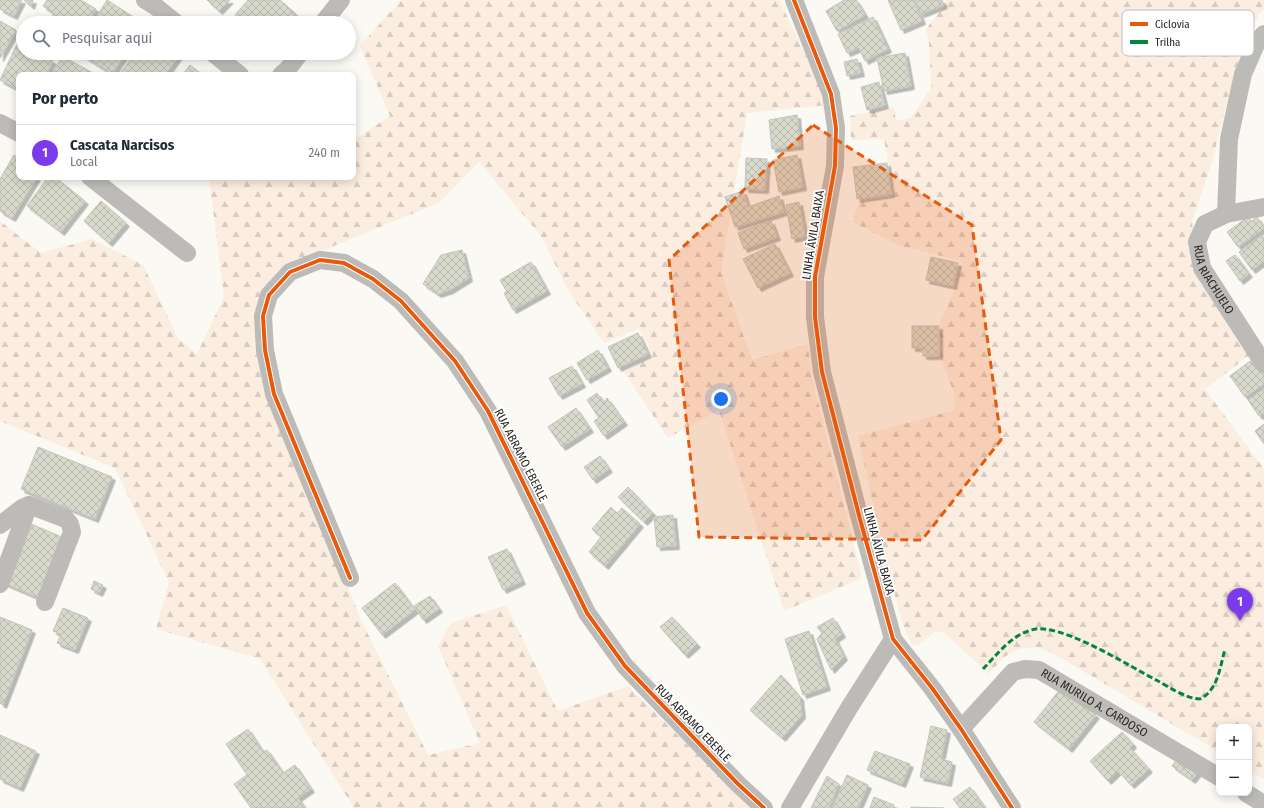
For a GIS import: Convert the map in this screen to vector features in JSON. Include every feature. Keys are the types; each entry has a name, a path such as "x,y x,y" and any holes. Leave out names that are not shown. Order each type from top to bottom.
{"street":[{"path":"145,0 167,16"},
{"path":"329,16 341,0"},
{"name":"LINHA ÁVILA BAIXA","path":"794,0 831,94 836,128 835,166 815,276 815,317 822,372 893,639"},
{"path":"1254,49 1257,42 1264,34"},
{"path":"1226,214 1230,139 1243,74 1251,56"},
{"path":"222,60 236,72"},
{"path":"285,72 295,60"},
{"path":"0,123 16,131"},
{"path":"94,180 187,253"},
{"name":"RUA RIACHUELO","path":"1264,208 1226,214 1206,224 1197,242 1202,268 1264,364"},
{"name":"RUA ABRAMO EBERLE","path":"350,578 274,394 265,350 263,316 270,294 290,272 320,260 344,263 373,279 401,301 455,361 488,411 587,613 625,666 738,784 764,808"},
{"path":"0,525 22,508 29,506 66,518 70,524 72,532 45,602"},
{"path":"0,584 29,506"},
{"path":"790,808 849,708 893,639 932,688 961,729 1012,808"},
{"name":"RUA MURILO A. CARDOSO","path":"961,729 1013,672 1025,669 1039,670 1216,775"},
{"path":"1251,796 1264,804"}],"highlighted area":[{"path":"813,125 972,225 1001,440 922,540 699,537 669,260"}],"green space":[{"path":"401,0 779,0 823,89 827,105 747,113 721,272 752,360 808,344 813,381 862,578 784,611 719,410 668,438 624,372 653,356 639,328 604,343 568,290 541,236 479,162 439,203 287,265 259,352 360,618 428,755 480,743 438,646 451,623 506,605 558,711 628,686 752,808 354,808 260,659 156,629 169,582 115,468 0,421 0,221 41,253 92,239 143,265 178,338 197,354 224,297 209,180 356,180 356,138 390,116 360,46"},
{"path":"946,0 1264,0 1264,9 1254,23 1254,10 1122,10 1122,56 1240,56 1234,74 1212,162 1192,221 1196,255 1252,353 1205,389 1264,469 1264,779 1252,772 1252,724 1216,724 1216,750 1056,655 1038,647 1019,649 1004,657 989,674 943,632 934,632 918,646 912,645 903,625 884,554 858,436 955,410 953,390 941,360 940,322 955,288 961,261 898,245 853,222 858,202 894,196 884,139 851,140 850,116 894,107 896,121 911,118 931,88 929,43 926,29 947,3"}],"building":[{"path":"0,0 22,0 14,16 0,9"},
{"path":"24,0 33,0 31,6"},
{"path":"47,0 81,0 96,9 92,16 52,16 54,13 43,6"},
{"path":"107,0 132,16 97,16"},
{"path":"207,0 230,0 219,11"},
{"path":"248,0 280,0 296,14 294,16 235,15"},
{"path":"844,0 856,0 865,15 837,31 826,11"},
{"path":"888,0 914,0 922,21 901,30"},
{"path":"915,0 942,0 944,5 921,14"},
{"path":"873,17 888,49 865,61 859,48 847,53 838,34"},
{"path":"0,21 16,30 0,58"},
{"path":"16,46 16,60 53,61 48,72 16,72 16,88 0,80"},
{"path":"905,53 911,86 884,91 877,58"},
{"path":"857,59 861,73 847,76 844,62"},
{"path":"60,60 69,60 91,72 54,72"},
{"path":"90,60 121,60 113,72 109,72"},
{"path":"130,60 176,60 167,72 121,72"},
{"path":"190,65 199,72 184,72"},
{"path":"879,82 885,105 867,110 861,87"},
{"path":"797,115 800,146 772,149 769,120"},
{"path":"14,155 16,156 16,180 35,180 12,218 0,211 0,179"},
{"path":"797,155 803,187 779,192 773,160"},
{"path":"746,158 767,159 765,190 745,189"},
{"path":"887,163 891,194 857,199 853,167"},
{"path":"46,180 59,180 85,201 61,232 27,206"},
{"path":"743,191 748,207 779,196 784,212 735,227 725,197"},
{"path":"101,201 126,223 109,243 84,221"},
{"path":"799,202 805,236 792,239 786,205"},
{"path":"1248,217 1252,221 1257,217 1264,228 1238,247 1227,232"},
{"path":"771,221 777,237 744,249 738,233"},
{"path":"1262,235 1264,238 1264,261 1252,270 1239,252"},
{"path":"775,244 790,273 758,288 743,259"},
{"path":"462,250 469,278 450,290 438,294 423,284 441,255"},
{"path":"1235,255 1249,274 1240,281 1226,261"},
{"path":"931,257 958,263 953,286 926,280"},
{"path":"531,262 547,291 513,310 504,293 507,292 500,280"},
{"path":"912,326 939,326 939,356 923,356 923,348 912,348"},
{"path":"638,333 648,354 618,368 608,347"},
{"path":"598,350 608,368 587,380 577,363"},
{"path":"1253,359 1264,374 1264,384 1245,397 1230,376"},
{"path":"572,366 582,384 559,396 549,378"},
{"path":"1264,389 1264,413 1259,416 1248,400"},
{"path":"597,393 604,403 607,398 624,422 604,436 594,421 599,418 587,400"},
{"path":"576,408 590,429 562,447 548,427"},
{"path":"1264,424 1264,444 1255,431"},
{"path":"38,447 112,477 95,519 21,489"},
{"path":"600,456 609,469 593,480 584,467"},
{"path":"628,487 653,513 644,522 618,497"},
{"path":"611,507 617,513 622,508 640,524 605,566 589,552 601,537 592,529"},
{"path":"673,515 676,546 657,547 654,517"},
{"path":"29,523 64,538 39,598 4,583"},
{"path":"507,549 522,581 503,590 488,557"},
{"path":"94,581 103,585 99,593 91,589"},
{"path":"395,583 415,610 382,635 362,608"},
{"path":"430,596 439,609 423,620 414,606"},
{"path":"63,608 88,618 75,650 57,643 61,634 53,631"},
{"path":"0,617 32,630 3,705 0,703"},
{"path":"672,617 697,644 685,655 660,627"},
{"path":"833,618 842,634 835,639 844,657 831,670 817,639 822,633 817,627"},
{"path":"809,631 827,687 803,695 785,639"},
{"path":"781,675 800,697 802,715 782,738 750,710"},
{"path":"1061,688 1096,715 1069,749 1034,722"},
{"path":"931,726 947,730 941,759 952,762 948,783 920,777"},
{"path":"248,729 263,752 267,750 283,773 295,765 311,789 298,798 305,808 263,808 262,806 259,808 251,808 234,784 247,775 226,744"},
{"path":"1122,732 1133,744 1130,748 1149,769 1131,785 1118,771 1108,781 1090,761"},
{"path":"0,735 36,751 20,788 0,779"},
{"path":"875,751 910,764 902,784 867,770"},
{"path":"1179,756 1199,771 1192,780 1172,766"},
{"path":"847,775 868,785 858,808 832,808"},
{"path":"827,776 839,784 829,808 811,808"},
{"path":"970,787 985,808 960,808 953,799"},
{"path":"874,797 894,805 893,808 870,808"},
{"path":"911,807 944,808 911,808"}],"marked path":[{"path":"983,669 1003,648 1020,635 1030,630 1044,629 1087,643 1178,692 1200,699 1206,695 1215,684 1225,649"}],"cycle path":[{"path":"794,0 831,94 836,128 835,166 815,277 815,317 822,372 860,519 893,639 932,688 961,729 1012,808"},
{"path":"350,578 274,394 265,350 263,316 269,295 290,272 320,260 344,263 373,279 401,301 455,361 488,411 587,613 625,666 738,784 764,808"}],"place":[{"name":"Cascata Narcisos","path":"1240,621"}]}
